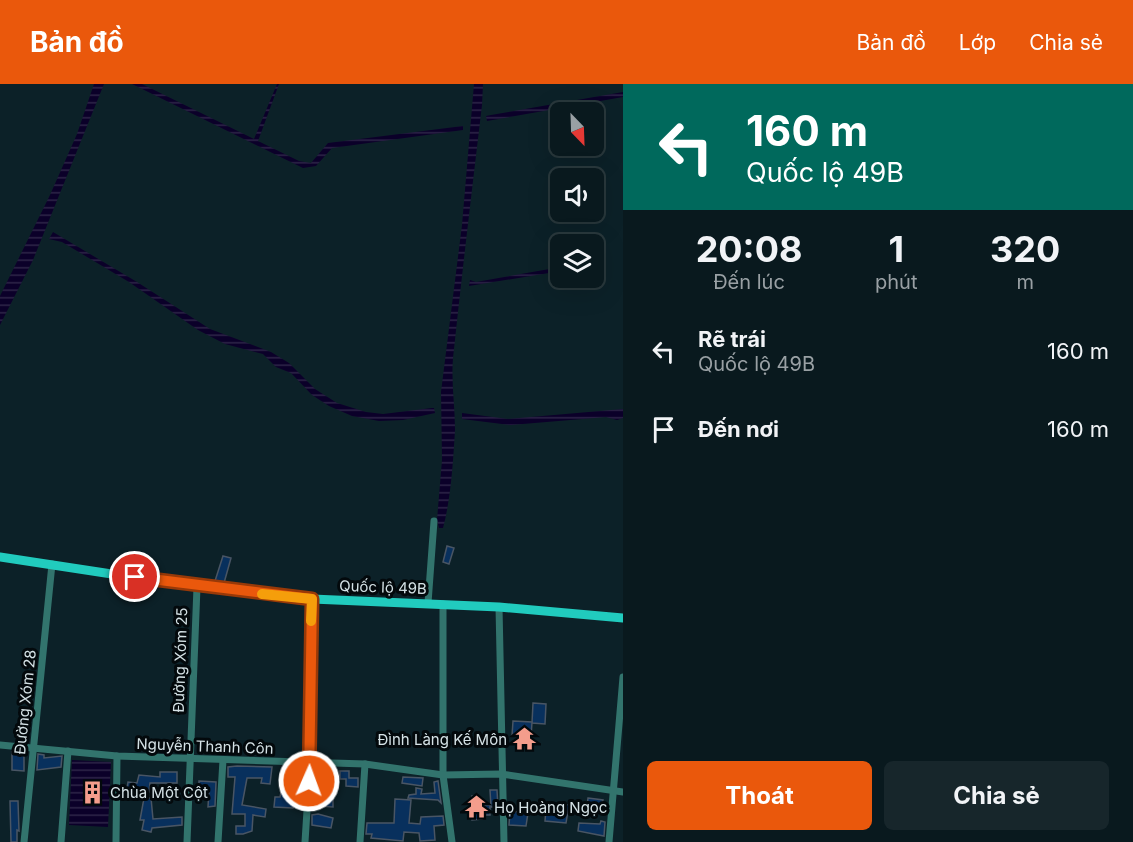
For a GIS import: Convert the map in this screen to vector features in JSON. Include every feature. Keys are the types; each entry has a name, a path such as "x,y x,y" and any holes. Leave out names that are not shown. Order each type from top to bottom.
{"main road":[{"name":"Quốc lộ 49B","path":"0,557 197,587 312,599 499,607 623,618"}],"street":[{"path":"428,603 434,521"},
{"name":"Đường Xóm 28","path":"24,842 52,564"},
{"name":"Đường Xóm 25","path":"187,842 197,587"},
{"path":"305,842 310,763 312,599"},
{"path":"443,604 443,775 452,842"},
{"path":"499,607 504,842"},
{"path":"609,842 623,678"},
{"name":"Nguyễn Thanh Côn","path":"0,745 117,756 365,764 443,775 501,774 623,792"},
{"path":"61,842 68,751"},
{"path":"116,842 117,756"},
{"path":"218,842 223,760"},
{"path":"360,842 365,764"}],"shaded area":[{"path":"94,84 104,84 33,260 0,325 0,296 50,195 77,134"},
{"path":"132,84 142,84 254,139 277,84 279,84 258,141 299,161 311,163 328,143 463,126 463,130 332,148 316,166 303,168"},
{"path":"474,84 483,84 482,105 453,358 455,430 451,480 443,528 439,528 437,520 442,460 441,392 462,225"},
{"path":"623,92 623,97 595,102 566,102"},
{"path":"550,105 550,110 487,121 486,116"},
{"path":"53,232 210,329 271,352 289,363 315,389 337,403 366,412 383,414 432,408 435,413 403,420 379,421 352,416 329,406 312,395 291,373 276,367 263,354 225,344 198,330 129,282 62,242 49,239"},
{"path":"550,269 550,273 469,286 470,280 476,282"},
{"path":"623,409 623,418 617,420 606,417 511,425 462,419 462,413 508,419"},
{"path":"72,760 111,762 108,827 69,825"}],"building":[{"path":"447,546 454,548 449,564 443,562"},
{"path":"223,556 231,558 224,583 215,581"},
{"path":"533,703 546,704 545,724 532,723"},
{"path":"513,721 532,722 531,737 512,736"},
{"path":"12,752 24,753 24,771 12,770"},
{"path":"38,754 44,755 44,758 62,756 61,767 37,770"},
{"path":"228,767 272,767 270,784 261,783 262,778 247,778 242,805 266,809 265,817 253,815 252,831 243,834 236,834 236,826 245,826 245,814 232,814 235,777 228,777"},
{"path":"340,771 349,771 349,778 358,778 358,787 346,786 346,779 340,779"},
{"path":"160,772 177,772 177,783 150,783 149,792 127,789 128,782 137,783 139,775 160,777"},
{"path":"297,774 304,774 303,789 294,788 293,808 274,807 275,797 280,797 283,782 296,782"},
{"path":"403,777 423,778 422,786 402,783"},
{"path":"199,781 216,782 215,806 208,807 209,790 199,790"},
{"path":"438,781 441,803 438,800 408,798 409,795 416,794 416,788 422,789 421,794 435,793 434,782"},
{"path":"490,790 497,790 498,807 491,807"},
{"path":"318,795 333,795 333,807 318,806"},
{"path":"472,796 478,796 478,805 490,805 490,815 482,815 482,819 472,820"},
{"path":"144,798 151,798 153,819 182,817 182,825 152,828 151,832 142,830 144,820 140,820"},
{"path":"588,798 603,800 601,810 587,808"},
{"path":"395,799 411,800 409,823 420,824 421,817 443,816 444,825 434,826 435,840 420,841 419,833 404,832 403,841 371,838 372,834 366,834 367,823 394,823"},
{"path":"10,801 18,801 17,842 11,842"},
{"path":"563,804 569,805 566,823 545,821 546,809 562,811"},
{"path":"510,811 528,813 526,826 509,825"},
{"path":"318,814 333,818 331,828 312,825 312,815"},
{"path":"601,821 605,822 604,836 578,831 579,823 600,824"}],"slow traffic":[{"path":"262,594 312,599 311,621"}],"place":[{"name":"Đình Làng Kế Môn","path":"525,739"},
{"name":"Chùa Một Cột","path":"92,792"},
{"name":"Họ Hoàng Ngọc","path":"476,807"}],"route":[{"path":"135,577 197,587 312,599 309,781"}]}
